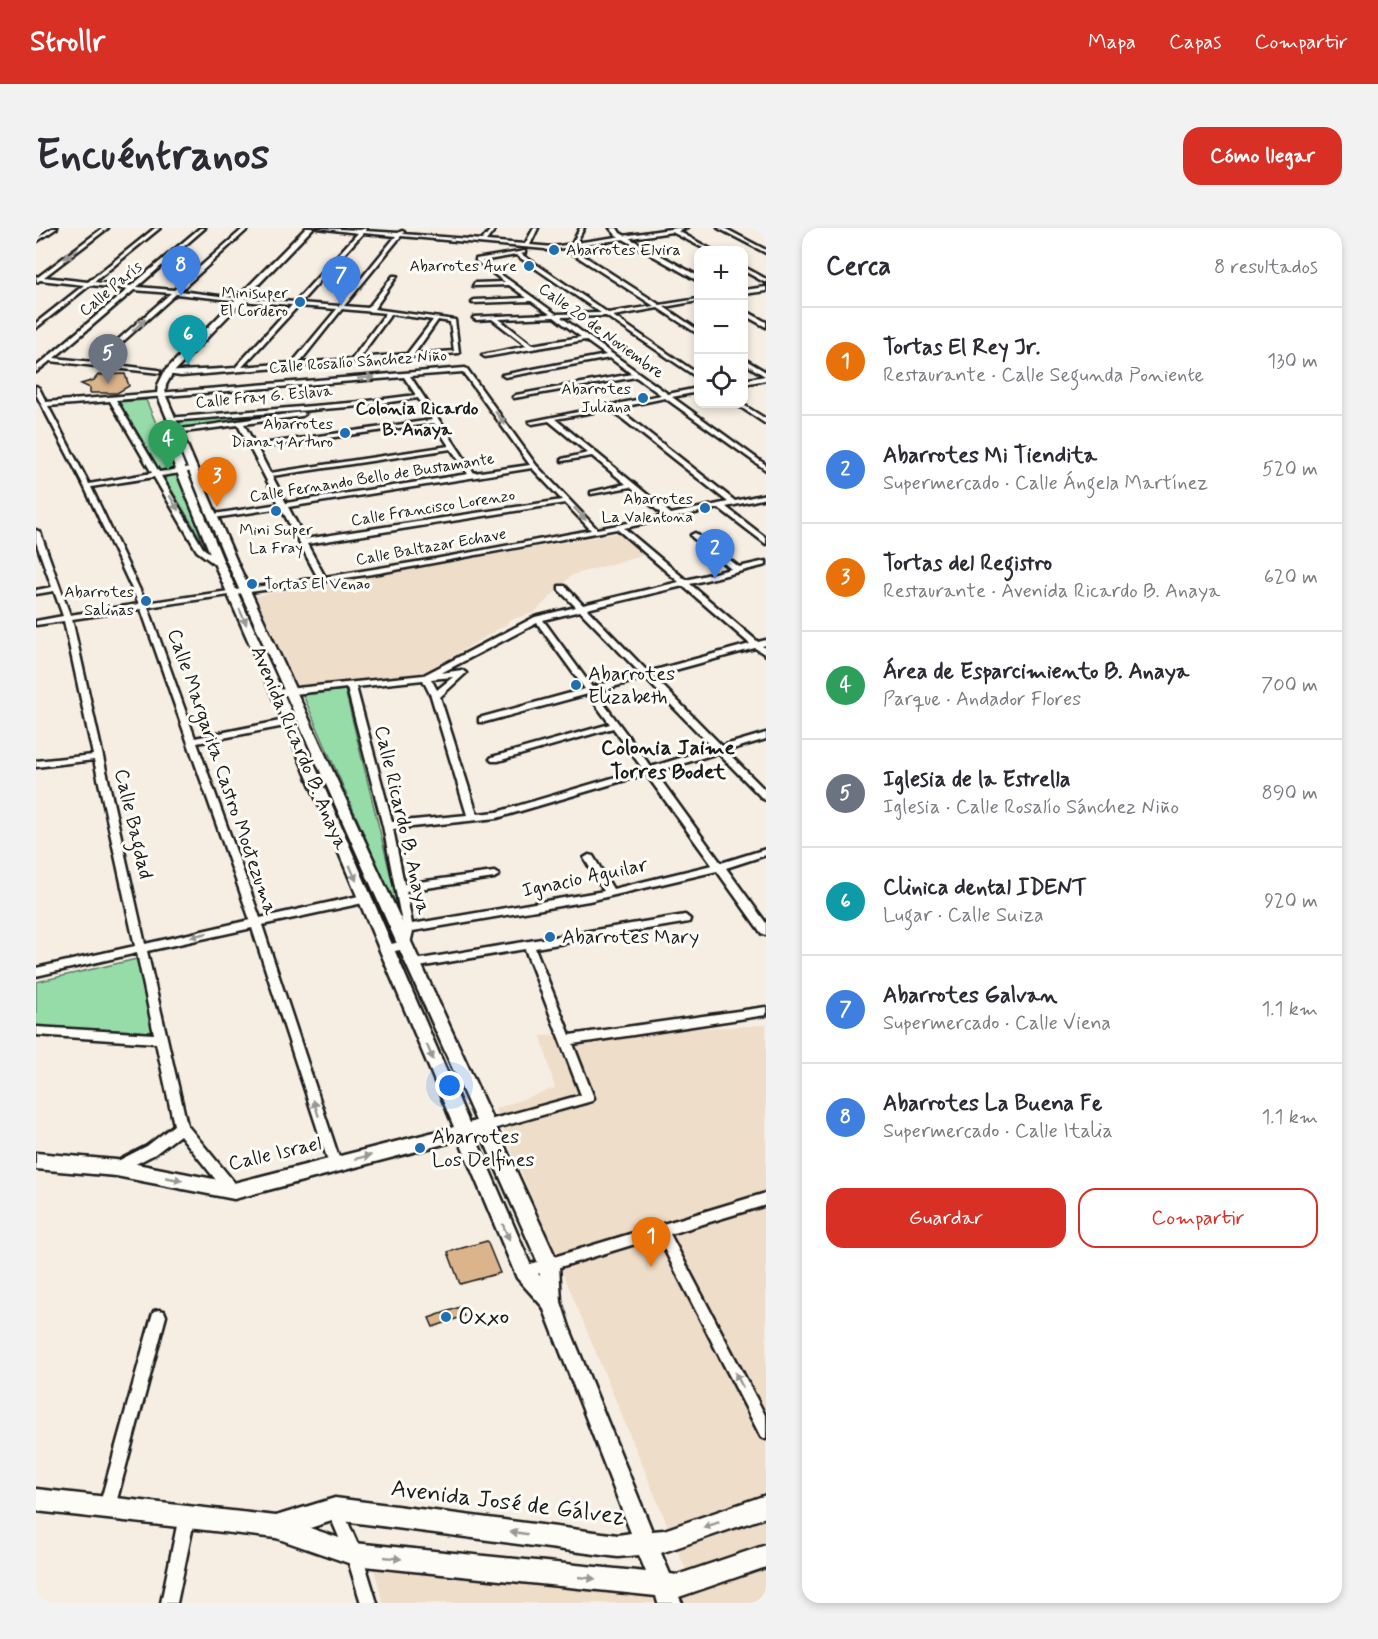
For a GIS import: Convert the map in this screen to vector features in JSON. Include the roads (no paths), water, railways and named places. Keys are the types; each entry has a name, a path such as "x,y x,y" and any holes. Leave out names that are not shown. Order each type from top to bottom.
{"main road":[{"path":"252,283 302,228"},
{"path":"237,298 225,315 168,373 156,395 151,387 158,372 216,314 237,298 310,228"},
{"path":"618,234 694,282"},
{"path":"668,265 694,277"},
{"path":"748,289 766,285"},
{"path":"748,308 766,319"},
{"path":"216,314 225,315"},
{"path":"748,314 766,325"},
{"name":"Avenida Ricardo B. Anaya","path":"156,395 176,431 214,516 239,591 284,692 414,964 549,1265 551,1302 666,1594"},
{"name":"Avenida Ricardo B. Anaya","path":"156,395 182,471 219,564 239,591"},
{"name":"Avenida Ricardo B. Anaya","path":"284,692 290,722 363,899 524,1272 551,1302"},
{"name":"Calle Israel","path":"36,1161 116,1168 234,1191 486,1125"},
{"name":"Avenida José de Gálvez","path":"36,1500 276,1527 354,1554 666,1594 677,1586 766,1556"},
{"name":"Avenida José de Gálvez","path":"276,1527 335,1509 618,1546 664,1541 766,1506"}],"street":[{"path":"36,242 55,228"},
{"path":"37,279 106,228"},
{"path":"36,326 158,228"},
{"name":"Calle París","path":"36,370 203,228"},
{"path":"95,364 247,228"},
{"path":"319,228 363,230 399,235 443,236 552,248"},
{"path":"294,364 404,228"},
{"path":"483,242 494,228"},
{"path":"527,246 536,228"},
{"path":"574,243 582,228"},
{"path":"517,253 565,246 618,234 686,228"},
{"path":"720,228 766,252"},
{"path":"237,369 363,230"},
{"path":"673,230 703,246"},
{"path":"565,246 694,329"},
{"path":"517,253 602,314 694,373"},
{"name":"Calle 20 de Noviembre","path":"517,253 478,260 766,468"},
{"path":"748,272 766,285"},
{"path":"370,310 395,278"},
{"path":"37,279 341,307 449,320 453,321 457,352 181,374 168,373"},
{"path":"475,285 511,283"},
{"path":"474,302 533,299"},
{"path":"476,318 602,314 694,299"},
{"path":"356,359 390,312"},
{"path":"494,318 531,347"},
{"path":"409,356 436,319"},
{"path":"485,355 587,338"},
{"path":"505,375 613,356"},
{"path":"49,359 158,372"},
{"path":"748,364 766,376"},
{"name":"Calle Rosalío Sánchez Niño","path":"45,404 465,370 534,466 596,532"},
{"path":"406,375 472,476"},
{"path":"516,398 639,375"},
{"path":"748,381 766,376"},
{"path":"36,388 45,404"},
{"path":"532,422 694,391"},
{"name":"Calle Fray G. Eslava","path":"170,419 361,404 419,396"},
{"path":"112,399 200,549 219,564"},
{"name":"Calle Margarita Castro Moctezuma","path":"45,404 143,604 256,922 335,1164"},
{"name":"Calle Fray G. Eslava","path":"176,431 349,408 361,404"},
{"path":"612,407 734,503"},
{"path":"745,408 766,422"},
{"path":"551,419 670,517"},
{"path":"253,447 436,421"},
{"path":"240,423 323,580"},
{"path":"268,475 452,447"},
{"path":"564,460 594,454"},
{"name":"Calle Fernando Bello de Bustamante","path":"214,516 534,466"},
{"path":"87,486 193,469"},
{"path":"593,493 631,485"},
{"name":"Calle Baltazar Echave","path":"36,623 143,604 323,580 620,528 766,496"},
{"name":"Calle Francisco Lorenzo","path":"303,542 567,501"},
{"path":"720,506 766,542"},
{"path":"620,528 761,644 766,653"},
{"name":"Calle Bagdad","path":"36,532 41,560 57,588 67,617 181,1127 234,1191"},
{"path":"695,535 737,570"},
{"path":"426,677 538,620 766,563"},
{"path":"36,592 57,588"},
{"path":"562,588 580,609 766,796"},
{"path":"538,620 766,931"},
{"path":"482,720 644,674 761,644"},
{"path":"284,692 462,673 435,696"},
{"path":"426,677 435,696 473,817"},
{"name":"Calle Ricardo B. Anaya","path":"351,685 388,826 408,928 405,945"},
{"path":"192,741 290,722"},
{"path":"495,759 615,725"},
{"path":"388,826 497,815 766,736"},
{"path":"36,764 97,757"},
{"name":"Ignacio Aguilar","path":"408,928 610,892 720,868 766,852"},
{"path":"589,858 610,892"},
{"path":"400,888 494,875"},
{"path":"36,972 363,899"},
{"path":"414,964 686,919"},
{"path":"386,949 405,945"},
{"path":"486,1125 588,1098 529,945"},
{"path":"567,1040 766,1011"},
{"path":"36,1031 161,1039"},
{"path":"116,1168 151,1150 181,1127"},
{"path":"524,1272 766,1199"},
{"path":"662,1231 766,1432"},
{"path":"107,1507 159,1316"},
{"path":"335,1509 354,1554 369,1603"},
{"path":"169,1603 187,1516"}],"place":[{"name":"Abarrotes Elvira","path":"554,250"},
{"name":"Abarrotes Aure","path":"529,266"},
{"name":"Abarrotes La Buena Fe","path":"181,296"},
{"name":"Minisuper El Cordero","path":"300,302"},
{"name":"Abarrotes Galvan","path":"341,306"},
{"name":"Clinica dental IDENT","path":"188,365"},
{"name":"Iglesia de la Estrella","path":"108,384"},
{"name":"Abarrotes Juliana","path":"643,398"},
{"name":"Abarrotes Diana y Arturo","path":"345,433"},
{"name":"Área de Esparcimiento B. Anaya","path":"168,470"},
{"name":"Tortas del Registro","path":"217,507"},
{"name":"Abarrotes La Valentona","path":"705,508"},
{"name":"Mini Super La Fray","path":"276,511"},
{"name":"Abarrotes Mi Tiendita","path":"715,579"},
{"name":"Tortas El Venao","path":"252,584"},
{"name":"Abarrotes Salinas","path":"146,601"},
{"name":"Abarrotes Elizabeth","path":"576,685"},
{"name":"Abarrotes Mary","path":"550,937"},
{"name":"Abarrotes Los Delfines","path":"420,1148"},
{"name":"Tortas El Rey Jr.","path":"651,1267"},
{"name":"Oxxo","path":"446,1317"}],"district":[{"name":"Colonia Ricardo B. Anaya","path":"417,420"},
{"name":"Colonia Jaime Torres Bodet","path":"668,760"}]}
